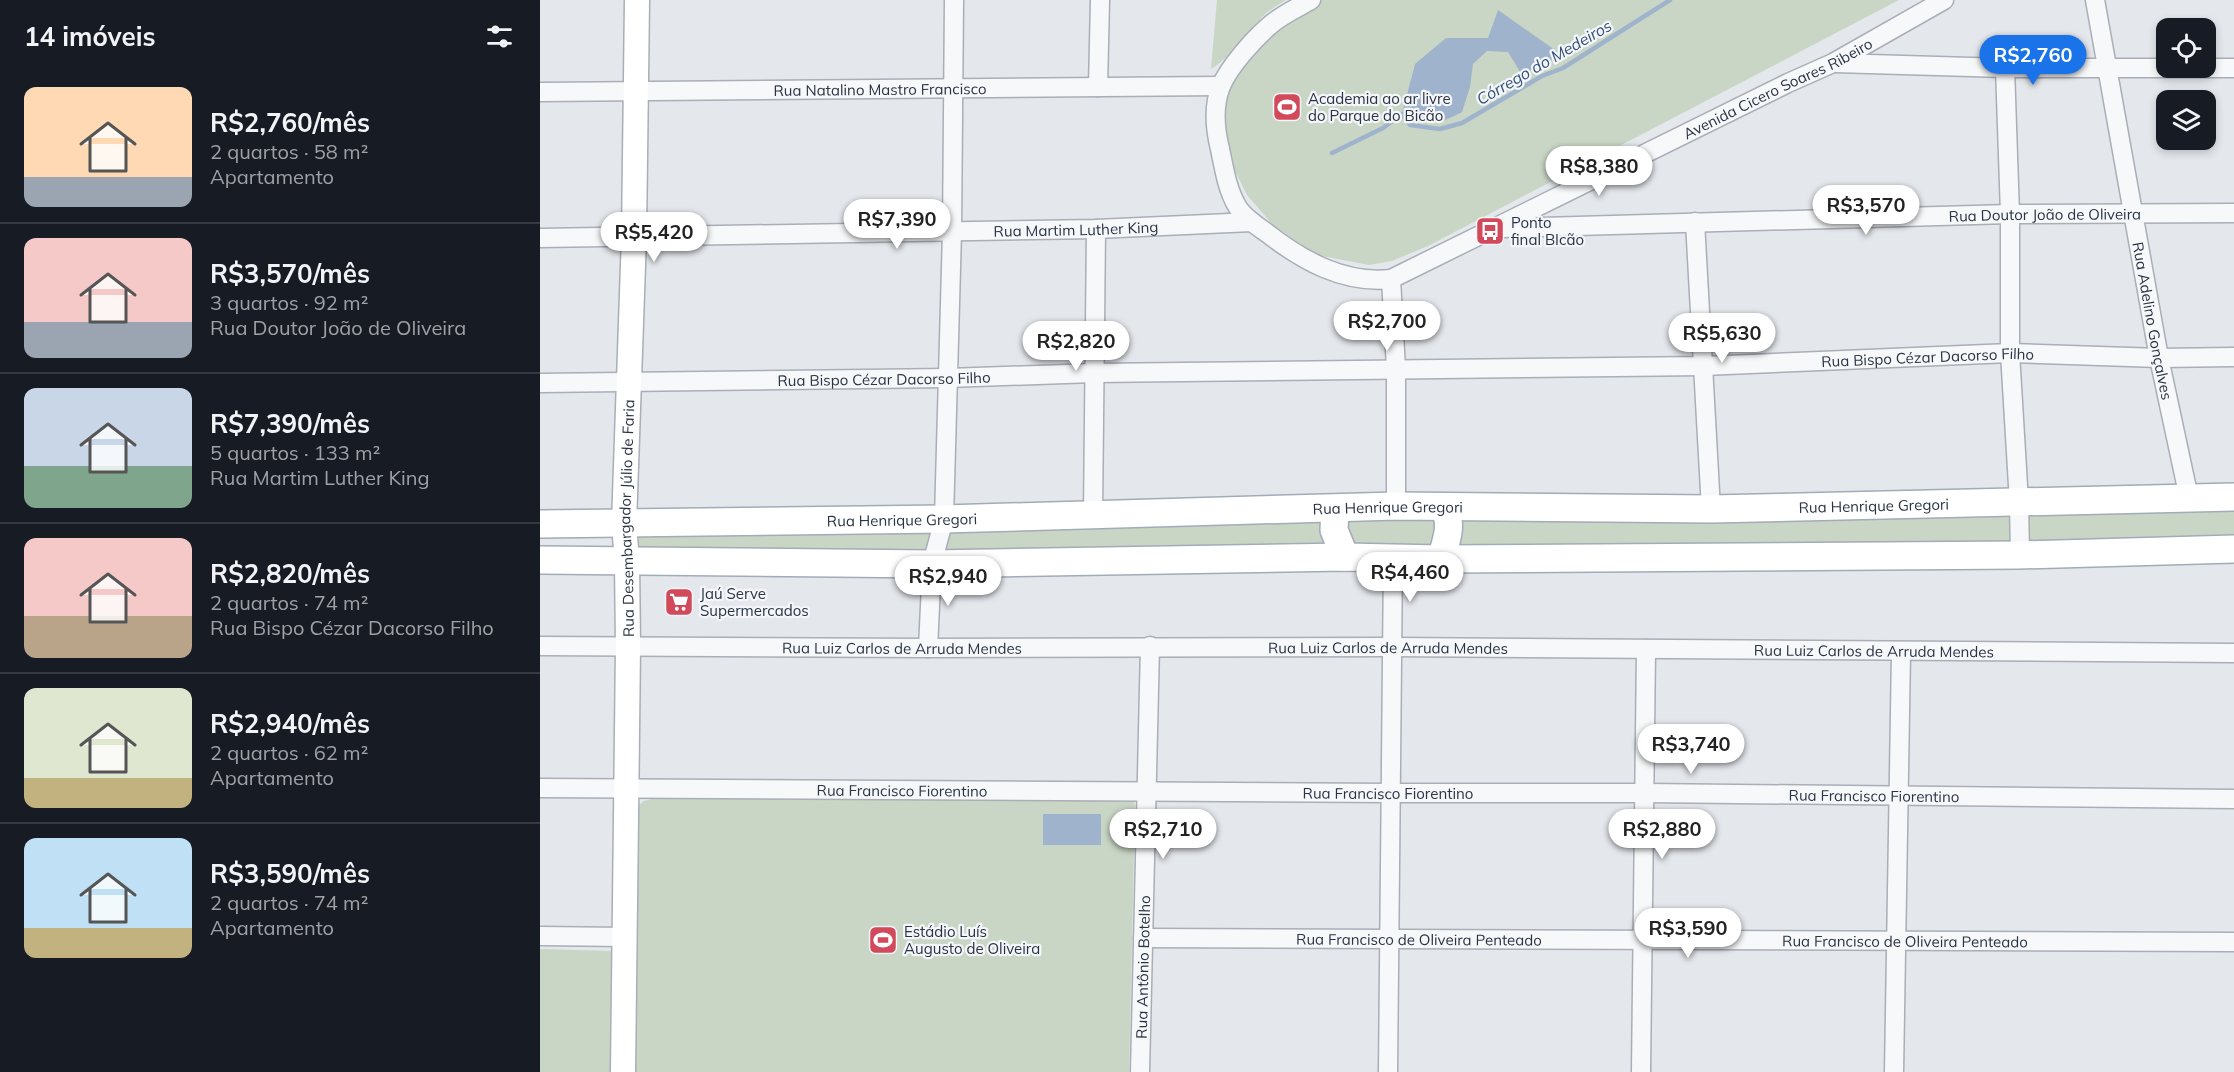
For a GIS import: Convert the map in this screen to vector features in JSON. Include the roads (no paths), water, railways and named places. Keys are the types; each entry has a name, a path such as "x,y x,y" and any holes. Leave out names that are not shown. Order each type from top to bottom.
{"main road":[{"name":"Rua Henrique Gregori","path":"540,524 1093,516 1396,506 1711,508 2234,497"},
{"path":"1441,559 1449,523 1448,515 1443,507"},
{"path":"1335,509 1334,531 1345,557"},
{"path":"540,560 932,564 1345,557 1441,559 2020,555 2234,549"}],"street":[{"name":"Rua Desembargador Júlio de Faria","path":"623,1072 628,647 624,524 634,236 637,0"},
{"path":"928,648 932,564 944,528 952,231 954,0"},
{"path":"1098,87 1100,0"},
{"path":"1221,86 1231,68 1269,26 1311,0"},
{"name":"Avenida Cicero Soares Ribeiro","path":"1221,86 1216,105 1217,135 1227,183 1237,206 1252,222 1312,264 1340,274 1376,281 1391,279 1788,82 1833,63 1944,0"},
{"name":"Rua Adelino Gonçalves","path":"2095,0 2159,358 2189,498"},
{"path":"1833,63 2005,68 2234,68"},
{"path":"2005,68 2010,214 2010,353 2020,555"},
{"name":"Rua Natalino Mastro Francisco","path":"540,92 1221,86"},
{"name":"Rua Doutor João de Oliveira","path":"1497,228 2010,214 2234,213"},
{"name":"Rua Martim Luther King","path":"540,238 1096,229 1252,222"},
{"path":"1695,222 1711,508"},
{"path":"1093,516 1096,229"},
{"path":"1391,279 1396,369 1396,506"},
{"name":"Rua Bispo Cézar Dacorso Filho","path":"540,382 1704,366 2010,353 2159,358 2234,357"},
{"path":"1388,1072 1393,558"},
{"name":"Rua Luiz Carlos de Arruda Mendes","path":"540,646 928,648 1150,646 2234,653"},
{"name":"Rua Antônio Botelho","path":"1140,1072 1150,646"},
{"path":"1641,1072 1646,649"},
{"path":"1894,1072 1900,652"},
{"name":"Rua Francisco Fiorentino","path":"540,788 1390,794 1645,793 2234,800"},
{"path":"540,936 625,937"},
{"name":"Rua Francisco de Oliveira Penteado","path":"1143,938 2234,942"}],"water":[{"path":"1498,10 1562,55 1522,75 1508,52 1487,51 1473,64 1470,87 1462,112 1446,120 1433,122 1402,114 1415,64 1446,38 1488,38"},
{"path":"1043,814 1101,814 1101,845 1043,845"}],"waterway":[{"name":"Córrego do Medeiros","path":"1332,153 1383,128 1402,114 1410,125 1440,129 1462,123 1542,76 1563,68 1670,0"}],"place":[{"name":"Academia ao ar livre do Parque do Bicão","path":"1287,107"},
{"name":"Ponto final BIcão","path":"1490,231"},
{"name":"Jaú Serve Supermercados","path":"679,602"},
{"name":"Estádio Luís Augusto de Oliveira","path":"883,940"}]}
